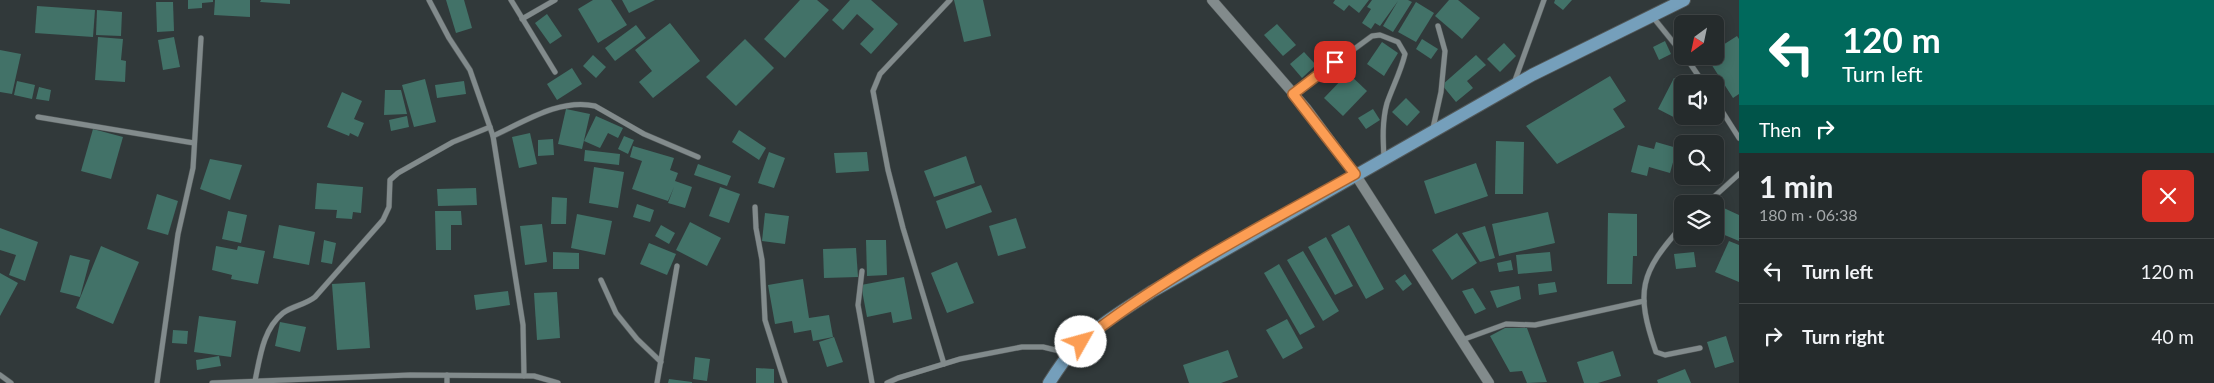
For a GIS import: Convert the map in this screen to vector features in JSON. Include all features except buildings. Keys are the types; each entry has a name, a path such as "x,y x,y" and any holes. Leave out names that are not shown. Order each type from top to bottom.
{"main road":[{"path":"1212,0 1293,94 1355,174 1489,383"},
{"path":"1049,383 1070,353 1108,320 1153,290 1513,86 1684,0"}],"street":[{"path":"429,0 449,38 470,70 493,136 522,325 524,376"},
{"path":"511,0 555,72"},
{"path":"522,19 555,0"},
{"path":"944,364 903,228 888,170 873,91 880,74 950,0"},
{"path":"1513,86 1544,0"},
{"path":"1652,16 1674,43"},
{"path":"1433,131 1441,92 1446,51 1438,26"},
{"path":"1293,94 1372,36 1380,35 1398,42 1405,54 1402,68 1387,104 1383,131 1384,159"},
{"path":"157,383 178,234 193,168 201,38"},
{"path":"493,136 554,109 575,103 587,104 595,106 644,134 698,157"},
{"path":"1724,114 1739,138"},
{"path":"38,117 194,143"},
{"path":"255,381 262,344 277,320 284,312 315,298 383,220 389,206 390,180 398,173 453,142 490,126"},
{"path":"1716,195 1739,174"},
{"path":"755,207 756,228 762,260 765,320 786,383"},
{"path":"1674,236 1652,262 1646,275 1644,301 1656,352 1665,356 1700,348"},
{"path":"657,383 677,266"},
{"path":"862,271 858,305 872,383"},
{"path":"602,280 616,313 637,339 661,362"},
{"path":"1462,340 1506,324 1535,325 1644,301"},
{"path":"887,383 944,364 1022,347 1043,347 1070,353"},
{"path":"0,374 11,383"},
{"path":"212,383 410,375 534,376 558,383"},
{"path":"447,376 448,383"}],"route":[{"path":"1081,342 1108,320 1153,290 1355,174 1306,108 1293,94 1335,62"}]}
